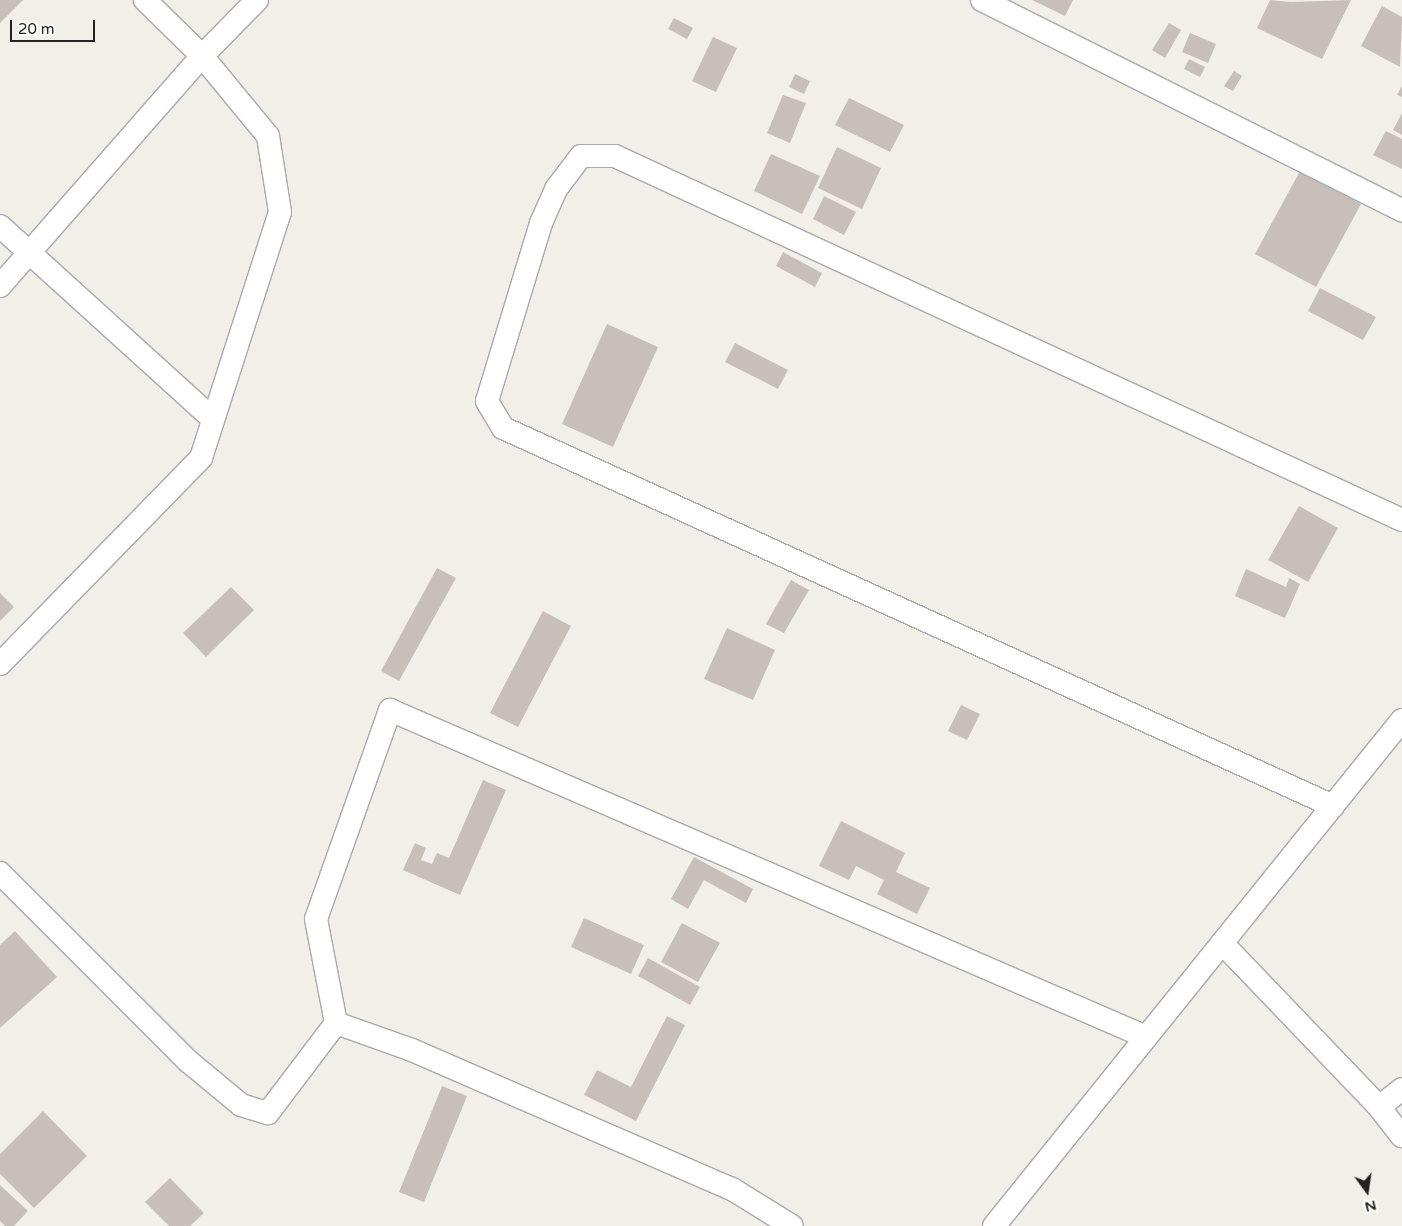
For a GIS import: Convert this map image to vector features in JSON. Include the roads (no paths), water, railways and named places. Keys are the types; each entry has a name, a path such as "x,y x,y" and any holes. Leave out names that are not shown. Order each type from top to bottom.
{"street":[{"path":"0,664 201,458 212,418 280,212 268,136 202,56 145,0"},
{"path":"0,286 202,56 257,0"},
{"path":"982,0 1402,210"},
{"path":"1333,806 502,428 487,401 541,223 556,189 581,156 615,156 1402,520"},
{"path":"0,226 29,255 212,418"},
{"path":"0,873 188,1061 241,1105 268,1113 336,1023 316,919 390,710 1146,1037"},
{"path":"994,1226 1402,720"},
{"path":"1222,943 1379,1107 1402,1136"},
{"path":"336,1023 412,1050 732,1189 792,1226"},
{"path":"1379,1107 1402,1089"}]}
